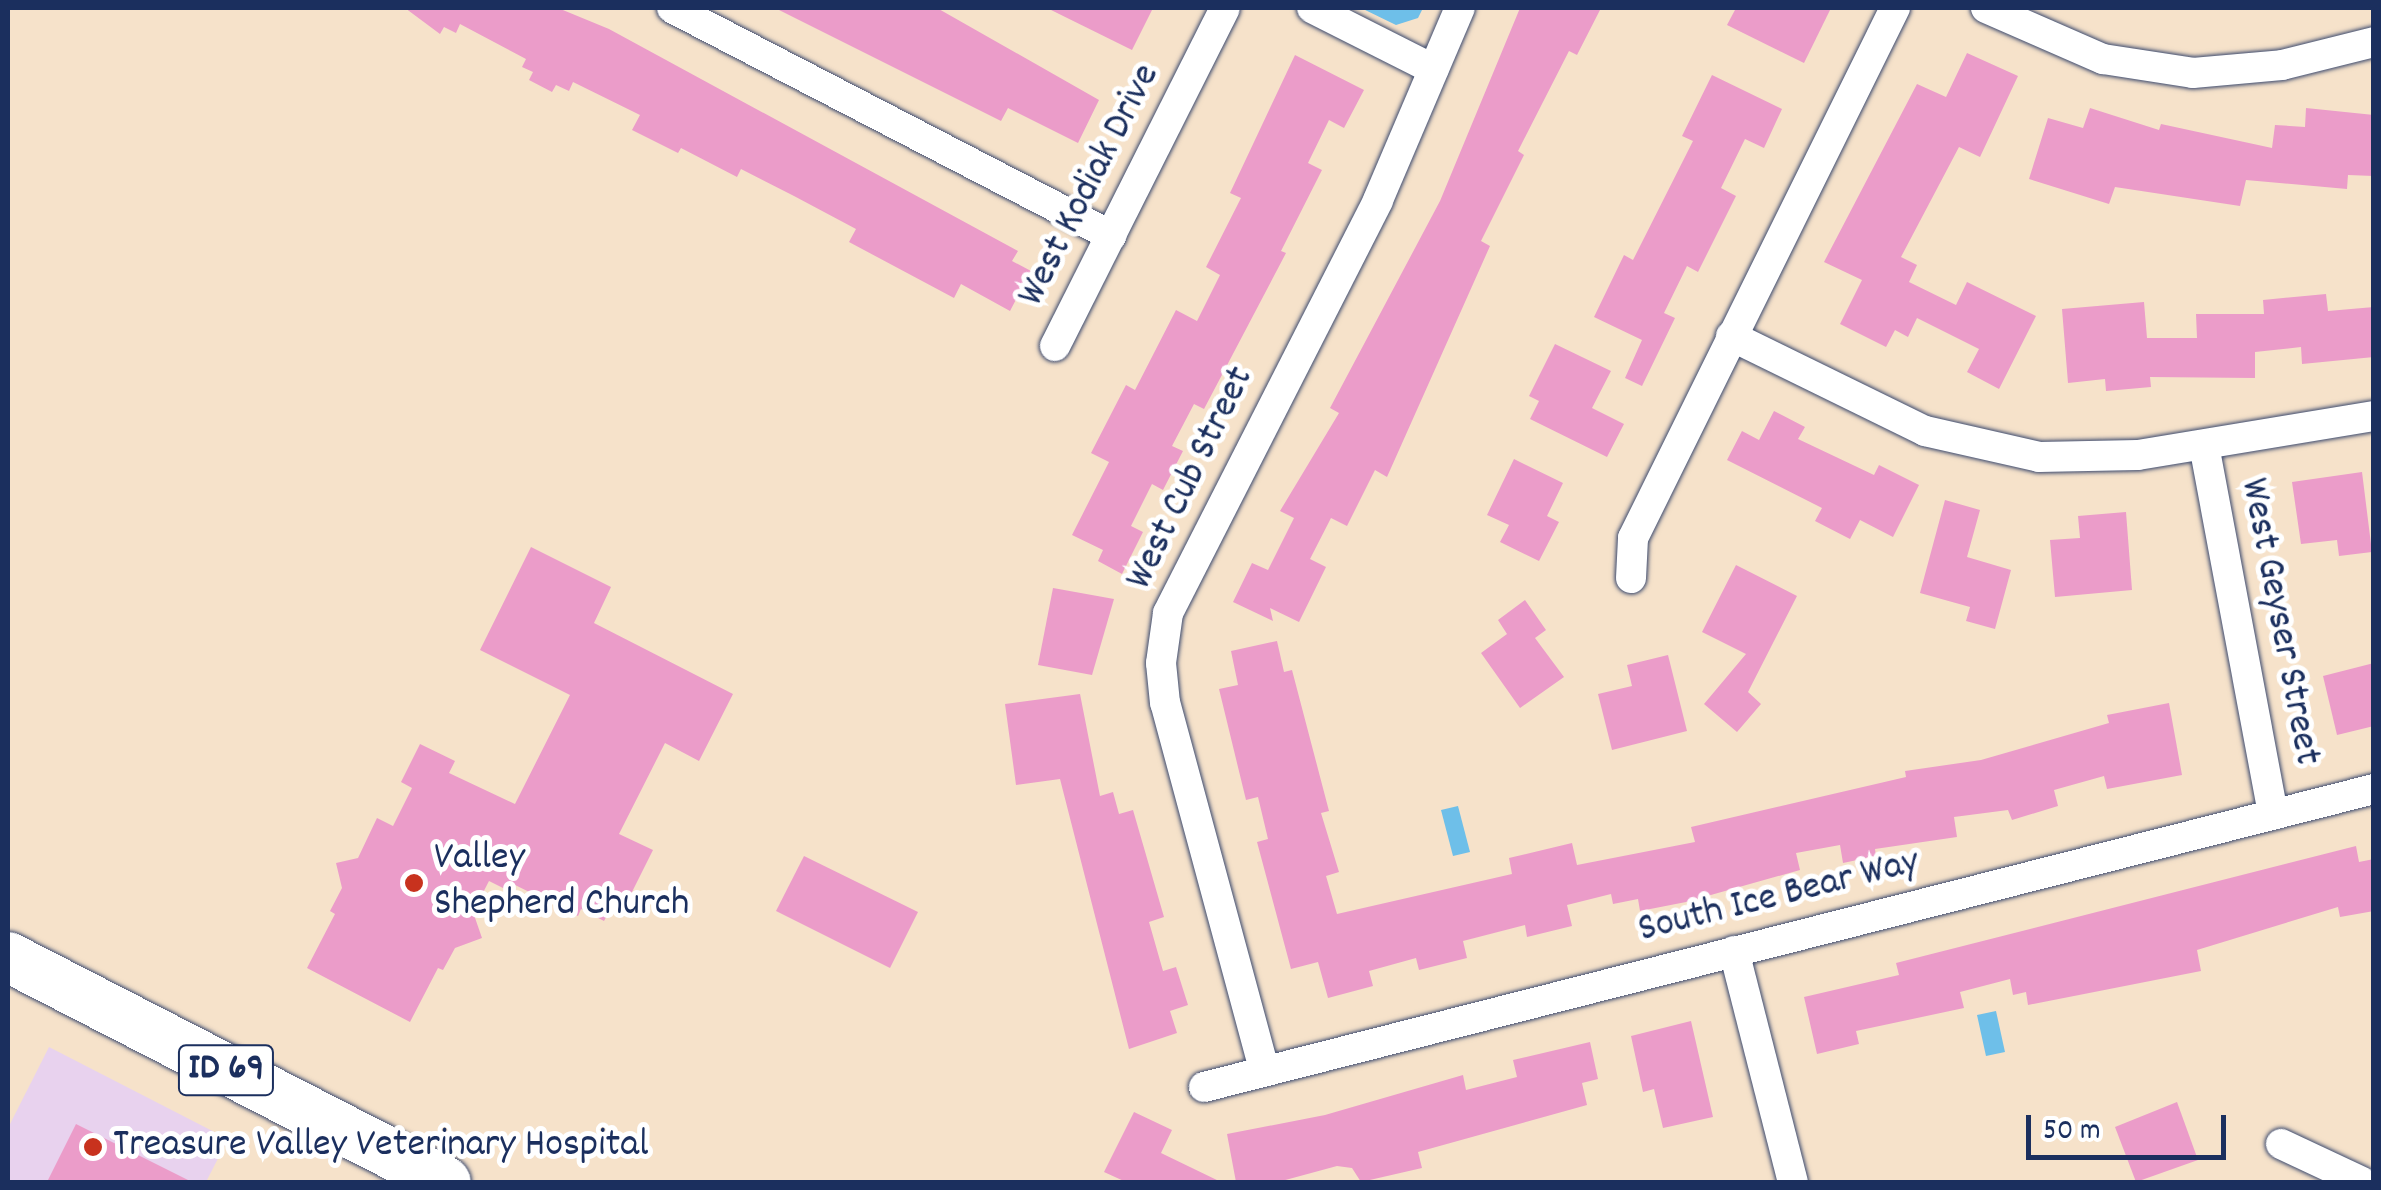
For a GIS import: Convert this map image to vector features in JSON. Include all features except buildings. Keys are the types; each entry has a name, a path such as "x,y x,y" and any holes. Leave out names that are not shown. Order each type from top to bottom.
{"main road":[{"name":"ID 69","path":"8,956 446,1182"}],"street":[{"path":"672,8 1112,236"},
{"name":"West Kodiak Drive","path":"1056,346 1225,8"},
{"path":"1312,8 1433,69"},
{"name":"West Cub Street","path":"1264,1069 1165,703 1161,663 1168,613 1378,200 1460,8"},
{"path":"1631,578 1633,538 1895,8"},
{"path":"1986,8 2103,59 2192,73 2282,65 2374,42"},
{"path":"1731,336 1892,416 1998,451 2105,458 2374,416"},
{"name":"West Geyser Street","path":"2204,444 2274,815"},
{"name":"South Ice Bear Way","path":"1204,1086 2374,789"},
{"path":"1734,950 1793,1182"},
{"path":"2281,1144 2362,1182"}],"shaded area":[{"path":"49,1047 228,1139 206,1182 8,1182 8,1128"}],"water":[{"path":"1361,8 1423,8 1418,18 1396,25"},
{"path":"1458,806 1470,852 1453,856 1441,810"},
{"path":"1996,1011 2005,1052 1986,1056 1977,1015"}],"place":[{"name":"Valley Shepherd Church","path":"414,883"},
{"name":"Treasure Valley Veterinary Hospital","path":"93,1147"}]}
